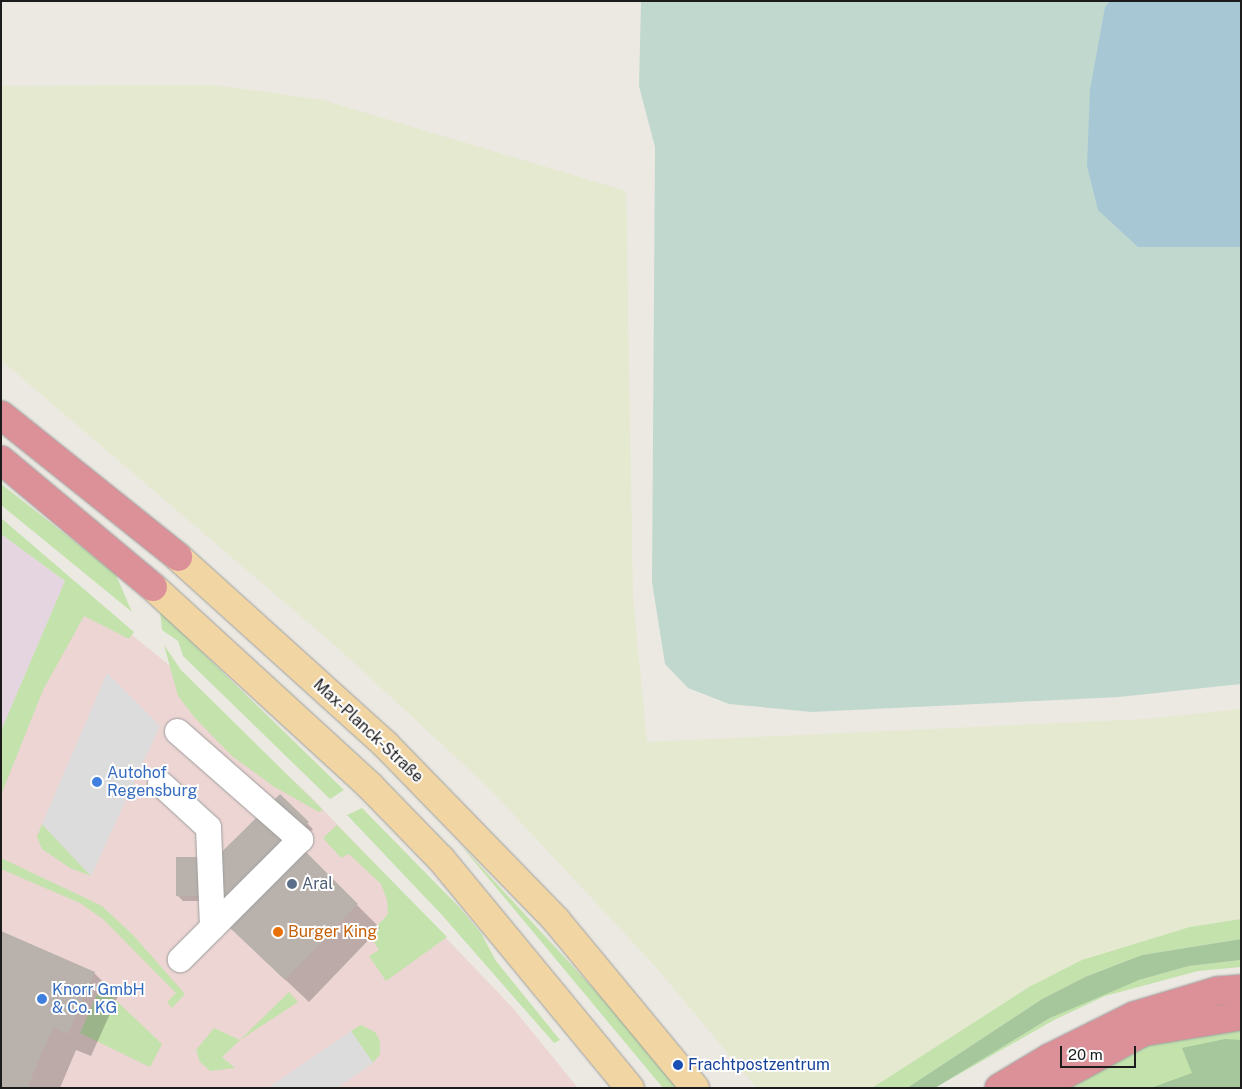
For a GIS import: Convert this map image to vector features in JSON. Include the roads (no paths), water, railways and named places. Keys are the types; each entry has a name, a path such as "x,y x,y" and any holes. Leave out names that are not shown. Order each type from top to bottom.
{"highway":[{"name":"Max-Planck-Straße","path":"1,415 178,557"},
{"path":"1,460 153,587"},
{"path":"999,1088 1049,1058 1134,1016 1217,991 1241,989"},
{"path":"1040,1088 1143,1032 1241,1016"}],"main road":[{"name":"Max-Planck-Straße","path":"178,557 386,745 556,920 695,1088"},
{"path":"153,587 370,786 441,859 630,1088"}],"lane":[{"path":"177,730 300,839 180,959"},
{"path":"160,783 208,827 212,927"}],"water":[{"path":"1110,1 1241,1 1241,247 1138,247 1098,210 1087,166 1090,90 1105,7"}],"place":[{"name":"Autohof Regensburg","path":"97,782"},
{"name":"Aral","path":"292,884"},
{"name":"Burger King","path":"278,932"},
{"name":"Knorr GmbH & Co. KG","path":"42,999"},
{"name":"Frachtpostzentrum","path":"678,1065"}]}
